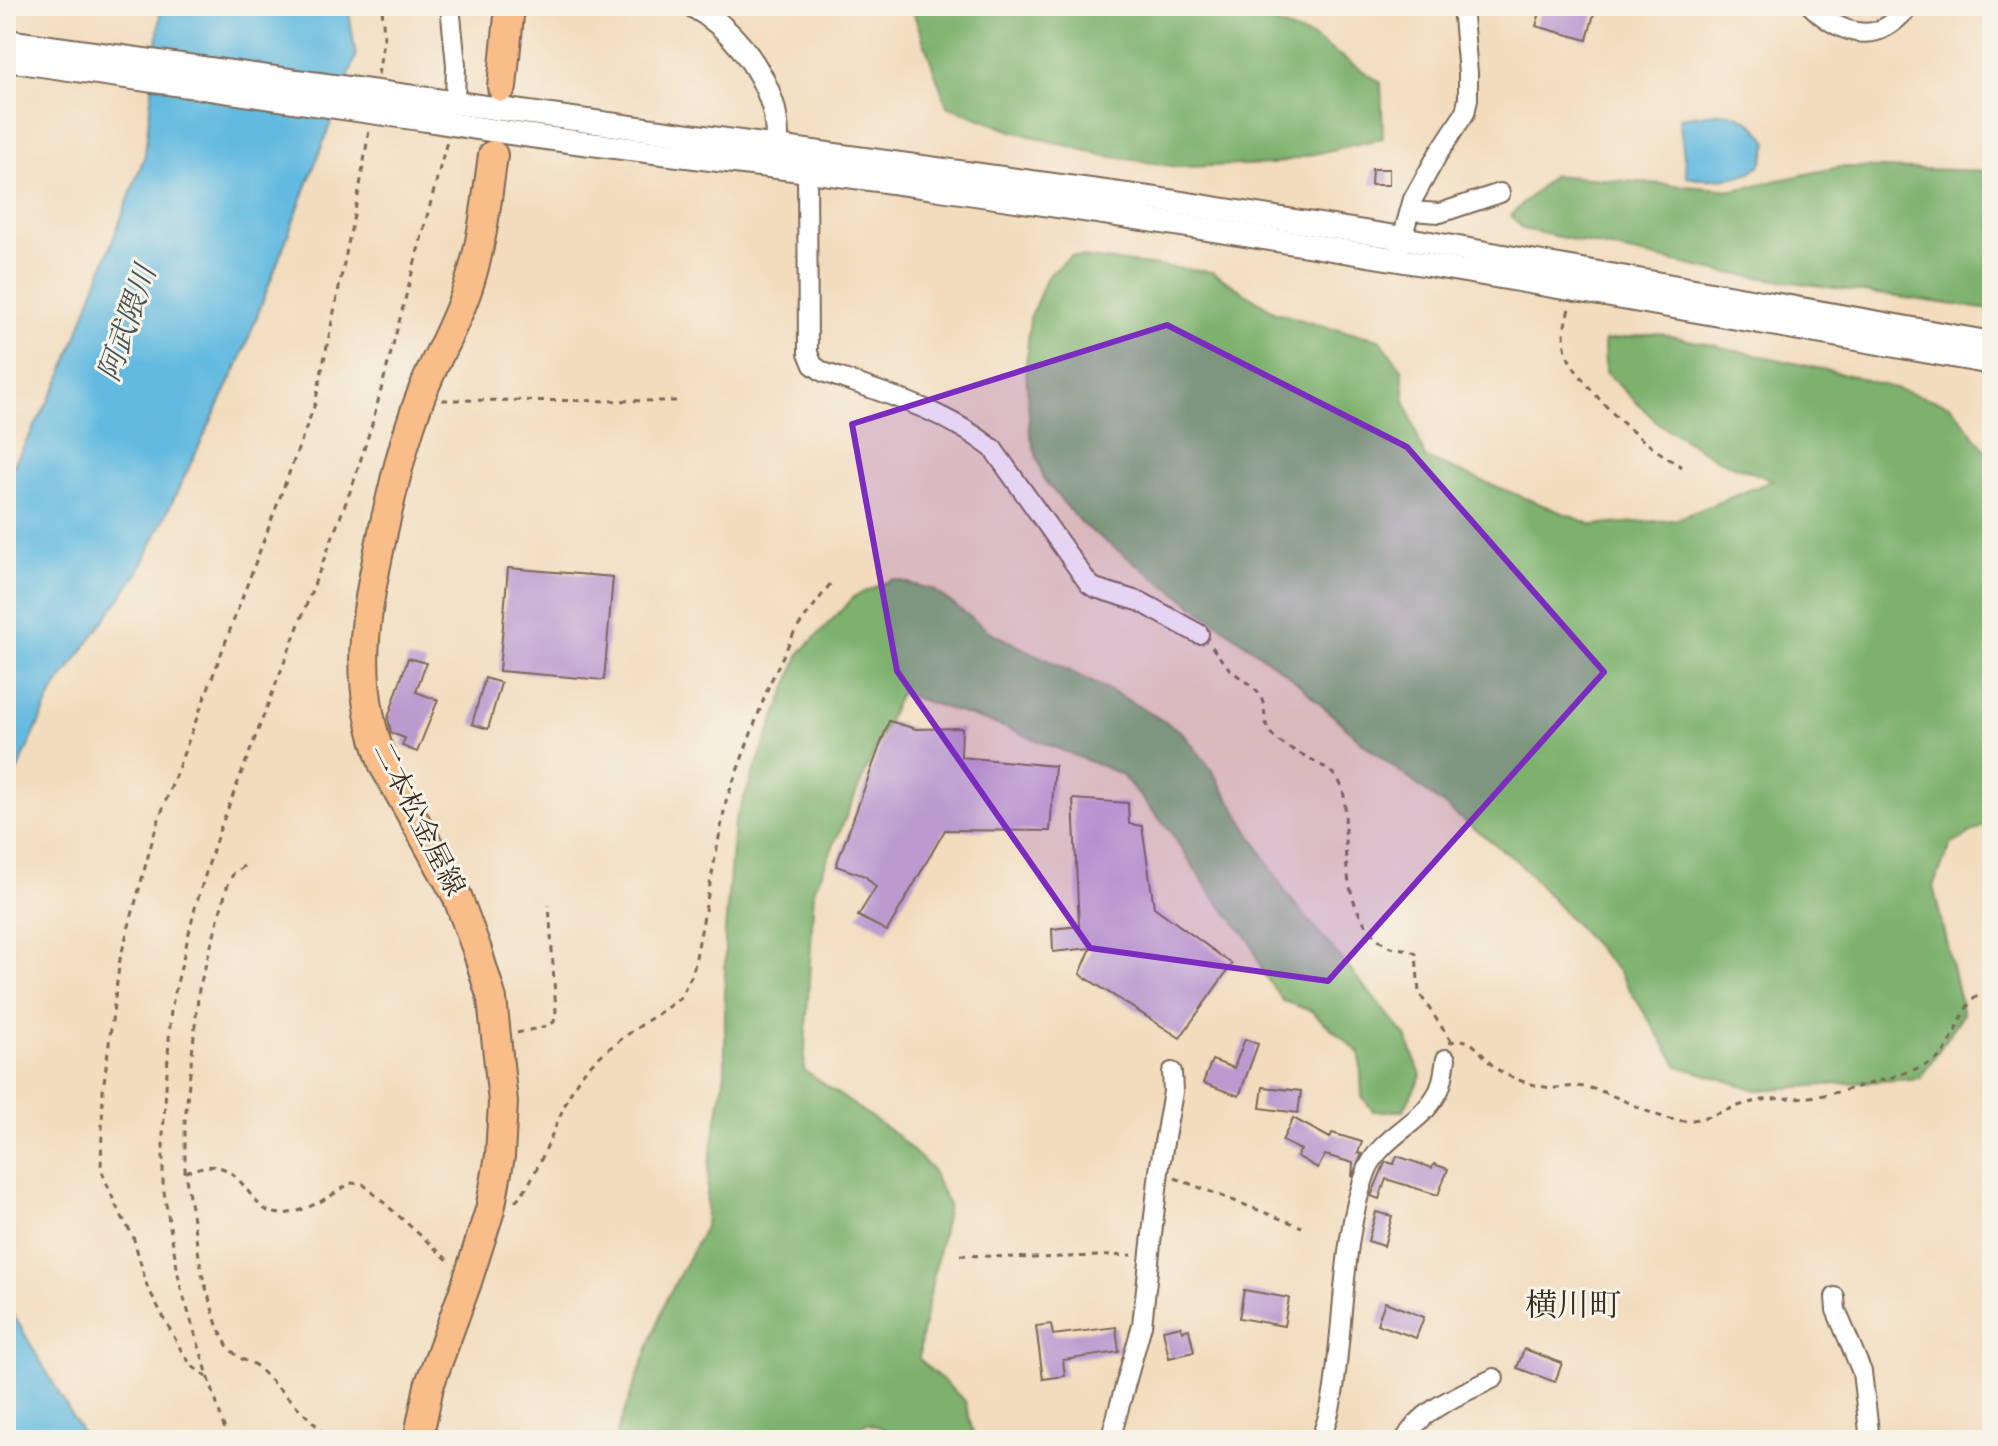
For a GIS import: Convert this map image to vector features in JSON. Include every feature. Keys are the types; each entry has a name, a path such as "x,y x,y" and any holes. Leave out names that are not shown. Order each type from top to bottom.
{"main road":[{"path":"502,87 510,6"},
{"name":"二本松金屋線","path":"418,1440 429,1386 490,1210 500,1156 503,1102 492,999 457,896 384,766 365,696 363,645 371,586 391,498 419,400 459,313 470,281 485,216 493,155"}],"street":[{"path":"450,6 456,65 452,113"},
{"path":"693,6 711,16 740,46 759,75 772,104 778,157"},
{"path":"1399,249 1413,199 1465,113 1468,73 1462,6"},
{"path":"1811,6 1836,26 1849,31 1870,31 1885,28 1911,6"},
{"path":"6,41 427,110"},
{"path":"6,60 452,113 778,157 1156,199 1399,249 1572,289 1992,363"},
{"path":"778,157 807,170 1132,217 1399,249 1992,343"},
{"path":"807,170 808,353 813,365 823,372 897,397 972,432 993,449 1089,584 1141,602 1199,634"},
{"path":"1410,211 1440,213 1500,193"},
{"path":"1320,1440 1330,1415 1337,1376 1351,1241 1367,1171 1383,1144 1412,1122 1437,1094 1449,1050"},
{"path":"1110,1440 1142,1325 1159,1171 1173,1092 1172,1072"},
{"path":"1835,1297 1836,1310 1862,1372 1870,1440"},
{"path":"1405,1440 1410,1429 1433,1409 1494,1378"}],"path":[{"path":"377,83 384,39 382,6"},
{"path":"228,1440 180,1285 163,1186 171,1009 195,908 218,834 353,484 372,424 408,284 446,155 452,113"},
{"path":"207,1377 192,1366 181,1350 147,1286 133,1236 116,1206 101,1169 104,1076 120,959 156,827 315,404 370,127"},
{"path":"1572,289 1563,334 1566,354 1576,371 1610,414 1656,451 1682,467"},
{"path":"419,400 678,401"},
{"path":"490,1210 502,1210 519,1198 564,1102 593,1062 679,999 686,988 693,973 722,817 731,787 769,685 795,631 831,583"},
{"path":"1199,634 1230,669 1259,694 1267,728 1277,740 1340,781 1345,801 1346,869 1356,907 1363,921 1382,943 1392,948 1410,949 1416,954 1419,993 1449,1050 1469,1041 1497,1069 1522,1081 1550,1088 1584,1087 1643,1110 1692,1121 1759,1100 1820,1096 1936,1061 1950,1045 1972,999 1979,993 1992,993"},
{"path":"244,866 233,874 227,887 199,989 185,1120 185,1172 202,1274 217,1325 228,1347 239,1358 254,1364 331,1440"},
{"path":"497,1037 554,1022 556,1011 549,905"},
{"path":"185,1172 204,1166 228,1171 265,1210 277,1213 295,1212 329,1199 350,1183 363,1184 451,1262 466,1285"},
{"path":"1159,1171 1302,1227"},
{"path":"960,1255 1033,1258 1151,1254"}],"highlighted area":[{"path":"1167,325 1407,447 1604,672 1328,981 1090,948 897,671 852,424"}],"green space":[{"path":"911,6 1224,6 1312,37 1381,83 1383,138 1272,164 1178,167 1102,155 1012,131 947,106"},
{"path":"1839,167 1992,171 1992,310 1721,272 1523,229 1511,215 1553,175 1733,190"},
{"path":"1071,256 1212,272 1275,312 1379,339 1402,369 1405,400 1425,458 1593,525 1675,520 1774,480 1718,460 1658,423 1605,372 1604,341 1657,333 1849,375 1951,405 1992,459 1992,821 1951,845 1933,886 1963,1014 1920,1078 1757,1090 1678,1066 1618,971 1517,861 1365,745 1291,677 1082,524 1044,480 1030,434 1026,366 1030,318 1047,277"},
{"path":"893,579 934,590 990,632 1122,697 1182,732 1211,769 1288,896 1406,1036 1421,1076 1403,1111 1373,1111 1362,1096 1360,1053 1311,1011 1283,1001 1263,973 1250,940 1212,895 1170,831 1121,774 1007,728 900,693 814,890 804,1070 895,1134 931,1168 948,1205 919,1359 965,1401 975,1440 909,1440 867,1423 844,1434 839,1440 614,1440 666,1300 705,1227 709,1164 725,1074 725,932 734,824 800,653 855,596"}],"water":[{"name":"阿武隈川","path":"161,6 348,6 356,57 239,363 138,573 53,692 6,796 6,479 61,378 145,155"},
{"path":"1724,112 1745,119 1760,131 1768,143 1762,162 1751,171 1734,177 1687,177 1679,118"},
{"path":"6,1302 86,1440 6,1440"}],"building":[{"path":"1542,6 1596,6 1587,40 1536,26"},
{"path":"1372,169 1389,169 1389,185 1371,185"},
{"path":"508,568 613,577 604,680 499,671"},
{"path":"408,658 426,663 416,692 438,700 417,752 402,746 405,738 391,733 388,718"},
{"path":"485,678 501,683 488,729 472,724"},
{"path":"889,721 916,729 962,728 961,757 1055,766 1050,831 945,830 887,931 858,916 876,887 865,876 836,866"},
{"path":"1073,799 1128,803 1129,824 1142,826 1154,907 1232,964 1180,1038 1080,974 1091,948 1053,952 1052,929 1079,926"},
{"path":"1245,1039 1258,1044 1239,1096 1203,1083 1212,1060 1234,1068"},
{"path":"1263,1087 1301,1091 1298,1113 1260,1108"},
{"path":"1293,1118 1330,1138 1332,1133 1362,1142 1358,1153 1362,1154 1352,1177 1353,1163 1325,1155 1318,1168 1297,1156 1301,1150 1282,1141"},
{"path":"1397,1156 1432,1168 1434,1164 1448,1169 1438,1195 1386,1179 1379,1199 1371,1196 1384,1165 1386,1162 1394,1164"},
{"path":"1376,1212 1392,1216 1384,1246 1368,1241"},
{"path":"1244,1290 1289,1298 1284,1326 1239,1318"},
{"path":"1385,1302 1424,1317 1416,1338 1377,1324"},
{"path":"1051,1324 1053,1335 1116,1327 1119,1352 1063,1360 1065,1376 1043,1379 1036,1326"},
{"path":"1181,1326 1182,1331 1189,1329 1194,1352 1169,1358 1163,1330"},
{"path":"1524,1349 1562,1363 1555,1382 1517,1368"}],"district":[{"name":"横川町","path":"1573,1308"}]}
